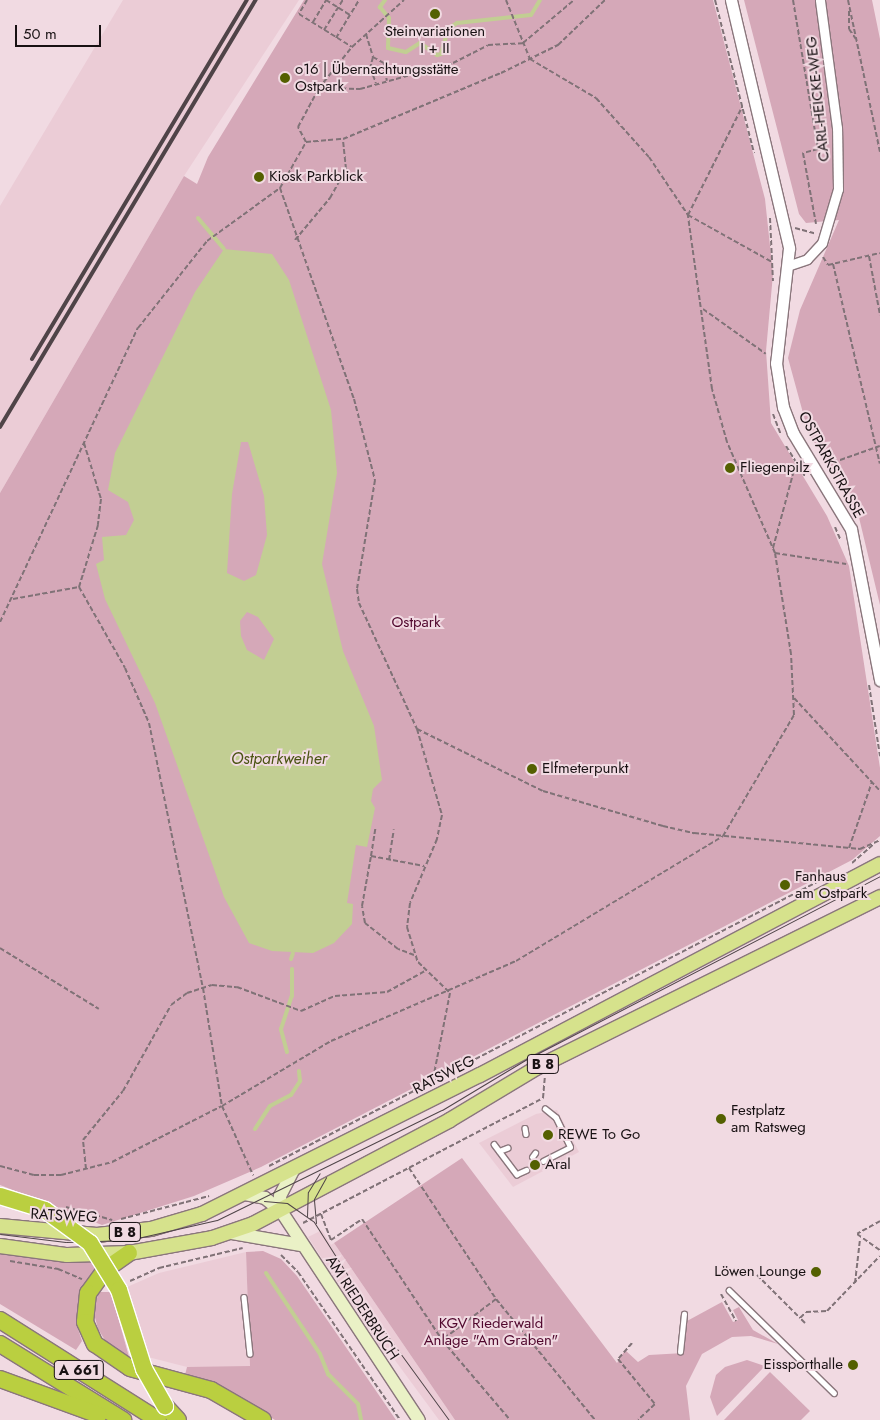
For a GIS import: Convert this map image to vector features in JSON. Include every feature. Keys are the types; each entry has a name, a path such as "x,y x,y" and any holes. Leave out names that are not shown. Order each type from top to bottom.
{"highway":[{"path":"0,1196 45,1210 90,1243 119,1290 144,1369 162,1413 178,1420"},
{"path":"129,1253 105,1270 88,1293 85,1322 96,1344 130,1368 211,1390 263,1420"},
{"name":"A 661","path":"0,1320 162,1413"},
{"name":"A 661","path":"0,1344 123,1420"},
{"path":"0,1378 48,1392 111,1420"}],"main road":[{"name":"RATSWEG","path":"0,1226 75,1235 133,1232 186,1220 293,1170 880,864"},
{"name":"B 8","path":"0,1246 67,1255 129,1253 232,1233 281,1211 458,1116 538,1066 880,897"},
{"path":"281,1211 280,1196 293,1170"},
{"path":"245,1194 265,1198 281,1211"},
{"name":"AM RIEDERBRUCH","path":"281,1211 301,1245 419,1420"},
{"path":"232,1233 301,1245"}],"street":[{"name":"OSTPARKSTRASSE","path":"730,0 780,196 790,264 776,351 777,380 787,419 840,508 857,547 874,680"},
{"name":"CARL-HEICKE-WEG","path":"790,264 807,259 822,243 838,189 837,128 820,0"}],"lane":[{"path":"543,1161 570,1147 556,1118 545,1109"},
{"path":"494,1144 506,1160 514,1166 517,1174 526,1170"},
{"path":"499,1151 507,1148"},
{"path":"506,1160 512,1158"},
{"path":"729,1290 834,1393"},
{"path":"244,1297 250,1354"},
{"path":"680,1352 684,1314"}],"path":[{"path":"307,0 299,14 352,47"},
{"path":"313,22 326,0 350,15"},
{"path":"324,30 343,0"},
{"path":"336,38 359,0"},
{"path":"306,142 298,126 319,88 352,47 384,16 404,0"},
{"path":"506,0 530,59 596,98 648,158 688,215 772,262"},
{"path":"319,88 376,84 453,63 488,45 523,43 574,0"},
{"path":"306,142 343,139 530,59 558,45 605,0"},
{"path":"715,0 757,163"},
{"path":"793,0 818,149 803,153 816,223"},
{"path":"848,0 880,152"},
{"path":"366,34 373,57 370,68 376,84"},
{"path":"373,57 384,63 387,81"},
{"path":"0,1166 34,1175 86,1169 112,1162 222,1106 331,1041 450,993 592,917 723,836 794,715 794,698 775,553 720,420 688,215 742,107"},
{"path":"295,240 330,198 346,169 343,139"},
{"path":"0,622 13,599 32,550 138,328 207,241 280,188 306,142"},
{"path":"280,188 295,240 340,357 375,480 359,603 417,729 442,815 437,839 424,866 407,927 414,955 426,971 450,993"},
{"path":"769,210 773,285"},
{"path":"797,228 816,234"},
{"path":"822,256 828,265 880,253"},
{"path":"868,255 880,315"},
{"path":"833,264 880,464"},
{"path":"703,309 766,354"},
{"path":"767,345 767,364"},
{"path":"772,404 774,423 808,482"},
{"path":"84,444 101,498 98,525 79,587 125,668 149,723 203,988 222,1106 253,1175"},
{"path":"817,471 880,446"},
{"path":"773,549 796,463"},
{"path":"833,522 844,547"},
{"path":"775,553 851,564 848,556"},
{"path":"13,599 79,587"},
{"path":"874,680 880,756"},
{"path":"794,698 880,791"},
{"path":"417,729 543,791 663,826 723,836 860,849 880,840"},
{"path":"849,848 872,782"},
{"path":"376,826 362,906 365,923 398,949 414,955"},
{"path":"389,860 394,829"},
{"path":"843,868 880,840"},
{"path":"371,856 424,866"},
{"path":"245,1179 433,1079 826,877"},
{"path":"0,948 99,1009"},
{"path":"86,1169 83,1140 123,1091 171,1005 203,988 237,987 291,1009 308,1009 335,996 387,992 426,971"},
{"path":"433,1079 450,993"},
{"path":"299,1225 544,1098 544,1074"},
{"path":"409,1168 496,1299 595,1420"},
{"path":"63,1206 115,1220 214,1194"},
{"path":"321,1213 331,1240 362,1219 442,1340 510,1420"},
{"path":"880,1221 857,1234 860,1239 880,1250"},
{"path":"855,1283 860,1239"},
{"path":"279,1253 298,1272 400,1420"},
{"path":"800,1318 806,1312 827,1311 880,1256"},
{"path":"757,1275 805,1323"},
{"path":"721,1294 736,1321"},
{"path":"442,1340 496,1299"},
{"path":"632,1343 618,1359 655,1404 638,1420"}],"shaded area":[{"path":"123,0 299,0 184,176 0,493 0,206"},
{"path":"557,1110 579,1152 513,1187 479,1143 536,1114"},
{"path":"322,1230 331,1245 334,1243 455,1420 439,1420 383,1344 379,1346 308,1237"},
{"path":"246,1252 250,1367 187,1367 148,1357 127,1287 159,1273"}],"green space":[{"name":"Ostpark","path":"304,0 713,0 765,199 773,274 766,351 771,423 827,516 849,566 880,768 880,836 852,860 261,1167 194,1196 102,1225 0,1185 0,493 184,176 197,184 208,157"},
{"path":"744,0 872,0 880,39 880,605 855,501 809,435 788,358 800,310 839,220 806,223 799,214"},
{"name":"KGV Riederwald Anlage \"Am Graben\"","path":"462,1158 617,1363 625,1350 638,1362 649,1355 684,1353 687,1321 722,1302 733,1322 738,1320 733,1310 739,1307 753,1330 778,1344 751,1336 732,1337 702,1354 686,1386 690,1420 455,1420 334,1243"},
{"path":"0,1251 94,1261 98,1266 78,1298 78,1329 82,1341 76,1350 0,1304"},
{"path":"263,1251 281,1259 297,1276 396,1420 275,1420 226,1389 185,1375 187,1367 250,1366 246,1252"},
{"path":"99,1292 111,1292 129,1357 108,1345 98,1329 93,1310"},
{"path":"747,1360 765,1366 717,1416 710,1397 716,1375 725,1367"},
{"path":"770,1372 810,1411 801,1420 724,1420"}],"water":[{"name":"Ostparkweiher","path":"224,249 272,254 289,280 331,410 337,473 322,564 343,651 374,726 382,780 373,789 371,801 375,808 367,847 356,845 347,903 353,904 352,924 334,943 313,953 272,951 249,943 224,897 155,703 105,599 96,564 104,560 102,537 126,535 134,520 128,502 108,490 115,453 195,292","holes":["241,442 248,442 264,496 267,535 256,575 244,581 227,573 232,494","247,612 258,617 274,639 264,660 247,650 241,636 240,621"]}],"waterway":[{"path":"385,0 380,7 389,18 388,48 406,52 420,43 437,55 441,54 448,29 457,23 531,15 540,0"},
{"path":"198,218 224,249"},
{"path":"291,959 293,953"},
{"path":"287,1052 281,1029 292,996 292,969"},
{"path":"255,1129 270,1106 291,1095 300,1081 299,1071"},
{"path":"266,1273 320,1354 328,1374 358,1404 361,1420"}],"tram line":[{"path":"0,1234 66,1242 129,1240 217,1220 442,1110 527,1059 880,876"},
{"path":"307,1216 308,1192 320,1173"},
{"path":"316,1223 314,1199 326,1177"},
{"path":"264,1201 287,1203 314,1222 376,1320 449,1420"}],"railway":[{"path":"32,359 247,0"},
{"path":"0,427 256,0"}],"place":[{"name":"Steinvariationen I + II","path":"435,14"},
{"name":"o16 | Übernachtungsstätte Ostpark","path":"285,78"},
{"name":"Kiosk Parkblick","path":"259,177"},
{"name":"Fliegenpilz","path":"730,468"},
{"name":"Elfmeterpunkt","path":"532,769"},
{"name":"Fanhaus am Ostpark","path":"785,885"},
{"name":"Festplatz am Ratsweg","path":"721,1119"},
{"name":"REWE To Go","path":"548,1135"},
{"name":"Aral","path":"535,1165"},
{"name":"Löwen Lounge","path":"816,1272"},
{"name":"Eissporthalle","path":"853,1365"}]}
